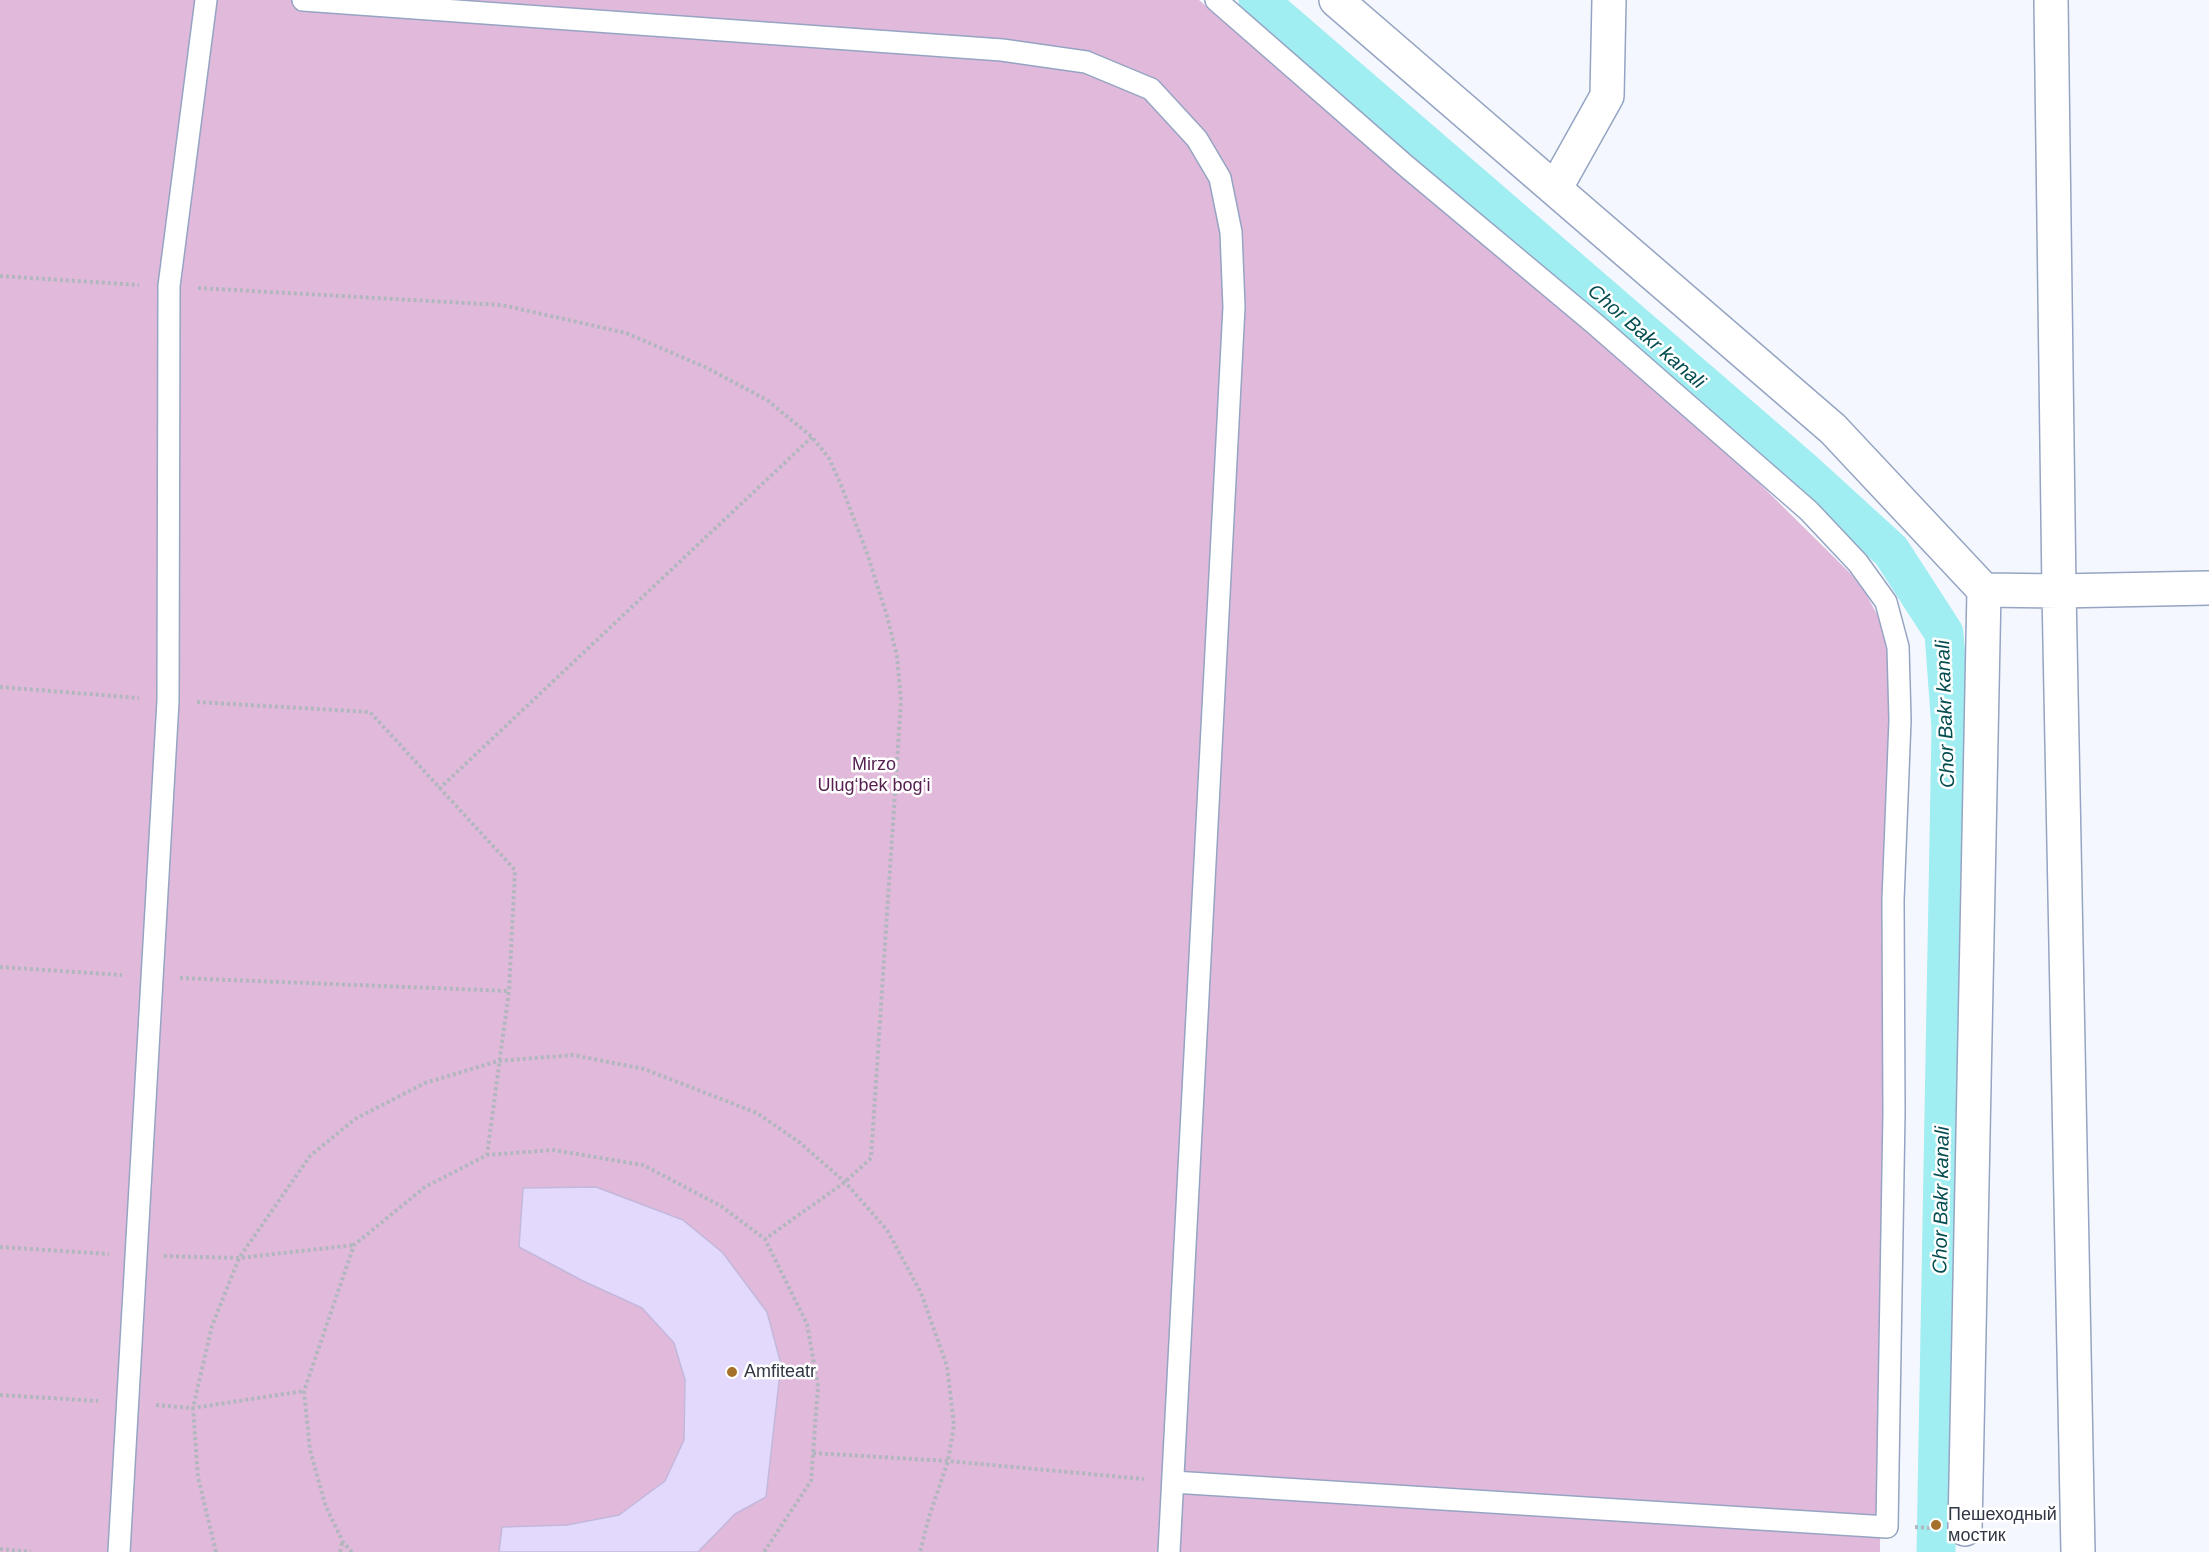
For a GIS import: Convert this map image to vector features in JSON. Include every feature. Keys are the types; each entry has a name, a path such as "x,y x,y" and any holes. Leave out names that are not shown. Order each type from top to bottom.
{"street":[{"path":"1336,0 1833,429 1984,590 1951,1529"},
{"path":"1555,189 1607,96 1609,0"},
{"path":"2051,0 2059,591 2078,1552"},
{"path":"1984,590 2209,588"}],"lane":[{"path":"119,1552 168,701 170,286 206,0"},
{"path":"303,0 1002,50 1086,62 1151,89 1197,139 1220,178 1231,232 1234,307 1169,1552"},
{"path":"1173,1482 1887,1527 1894,1113 1893,900 1900,720 1899,647 1886,602 1858,563 1809,511 1216,0"}],"path":[{"path":"0,276 502,304 626,333 707,368 766,400 812,437 829,458 867,554 887,616 897,656 901,701 871,1158 845,1182 765,1239"},
{"path":"440,789 812,437"},
{"path":"0,687 168,701 370,712 515,870 509,992 487,1155"},
{"path":"0,967 509,992"},
{"path":"216,1552 198,1477 193,1408 212,1326 239,1258 310,1156 355,1119 425,1083 498,1061 573,1055 644,1069 757,1113 799,1142 845,1182 887,1230 921,1293 947,1366 954,1425 948,1461 920,1552"},
{"path":"352,1552 343,1542 326,1508 310,1449 304,1391 354,1245 425,1187 487,1155 553,1150 643,1165 721,1206 765,1239 807,1324 818,1386 811,1481 764,1552"},
{"path":"0,1247 239,1258 354,1245"},
{"path":"813,1453 948,1461 1173,1482"},
{"path":"1914,1527 1951,1529"},
{"path":"340,1552 343,1542"},
{"path":"0,1549 31,1552"}],"green space":[{"name":"Mirzo Ulugʻbek bogʻi","path":"0,0 1199,0 1396,170 1587,328 1759,483 1850,573 1865,592 1887,633 1891,716 1883,1077 1880,1552 0,1552"}],"building":[{"name":"Amfiteatr","path":"596,1187 683,1220 723,1253 767,1312 781,1364 766,1497 735,1514 698,1552 499,1552 502,1527 567,1525 619,1515 665,1481 684,1440 685,1380 674,1343 642,1308 583,1281 519,1247 523,1188"}],"waterway":[{"name":"Chor Bakr kanali","path":"1258,0 1800,468 1891,551 1944,633 1951,728 1936,1552"}],"place":[{"name":"Amfiteatr","path":"732,1372"},
{"name":"Пешеходный мостик","path":"1936,1525"}]}
